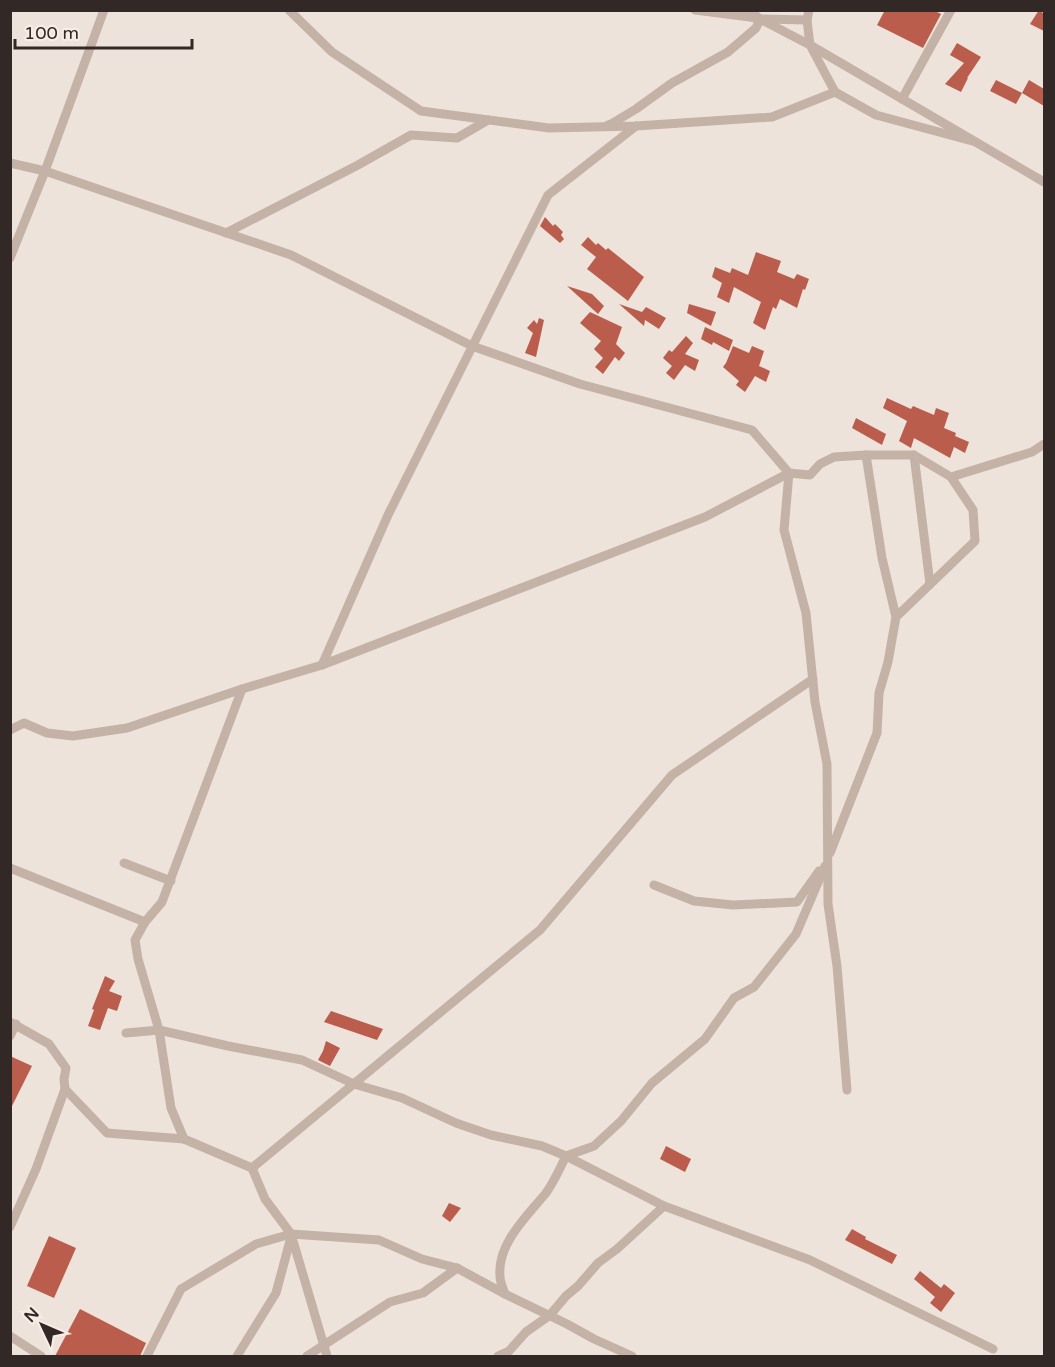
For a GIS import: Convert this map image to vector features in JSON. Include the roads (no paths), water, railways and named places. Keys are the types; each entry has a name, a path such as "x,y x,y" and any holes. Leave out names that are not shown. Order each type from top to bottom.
{"street":[{"path":"10,258 45,171 104,10"},
{"path":"289,10 332,52 421,111 549,128 636,126 772,117 835,92"},
{"path":"694,10 760,19 810,45 1044,182"},
{"path":"749,10 760,19 808,15 810,45 835,92 876,116 976,142"},
{"path":"902,99 951,10"},
{"path":"596,126 611,124 672,83 728,52 756,28 760,19"},
{"path":"226,233 411,135 457,138 488,120"},
{"path":"322,665 388,515 548,195 636,126"},
{"path":"11,165 45,171 291,255 472,346 580,384 752,430 789,473 784,530 806,613 815,702 827,764 828,904 837,966 847,1090"},
{"path":"951,477 1032,452 1044,444"},
{"path":"505,1294 500,1276 501,1257 508,1240 547,1191 566,1156 594,1146 621,1121 652,1083 705,1039 734,998 754,987 796,934 877,733 879,693 888,662 896,617 882,558 866,455"},
{"path":"914,455 930,584"},
{"path":"10,730 24,723 47,733 73,736 127,728 322,665 705,517 789,473 810,475 820,464 834,457 914,455 951,477 973,510 975,540 896,617"},
{"path":"252,1168 540,930 672,775 813,679"},
{"path":"184,1138 171,1108 159,1030 138,960 135,940 145,922 162,902 242,689"},
{"path":"654,885 694,901 733,905 797,902 828,859"},
{"path":"124,863 171,880"},
{"path":"10,868 145,922"},
{"path":"10,1036 13,1023 48,1044 66,1068 65,1089 36,1169 10,1227"},
{"path":"126,1033 159,1030 302,1060 354,1084 402,1098 456,1123 543,1146 664,1206 810,1260 993,1349"},
{"path":"65,1089 107,1133 184,1138 252,1168 265,1199 291,1234 327,1356"},
{"path":"498,1356 509,1351 526,1332 550,1316 598,1263 664,1206"},
{"path":"237,1356 276,1293 291,1234"},
{"path":"147,1356 181,1289 256,1244 291,1234 379,1239 422,1259 458,1268 505,1294 632,1356"},
{"path":"307,1356 390,1302 423,1293 458,1268"},
{"path":"10,1336 41,1356"}]}
